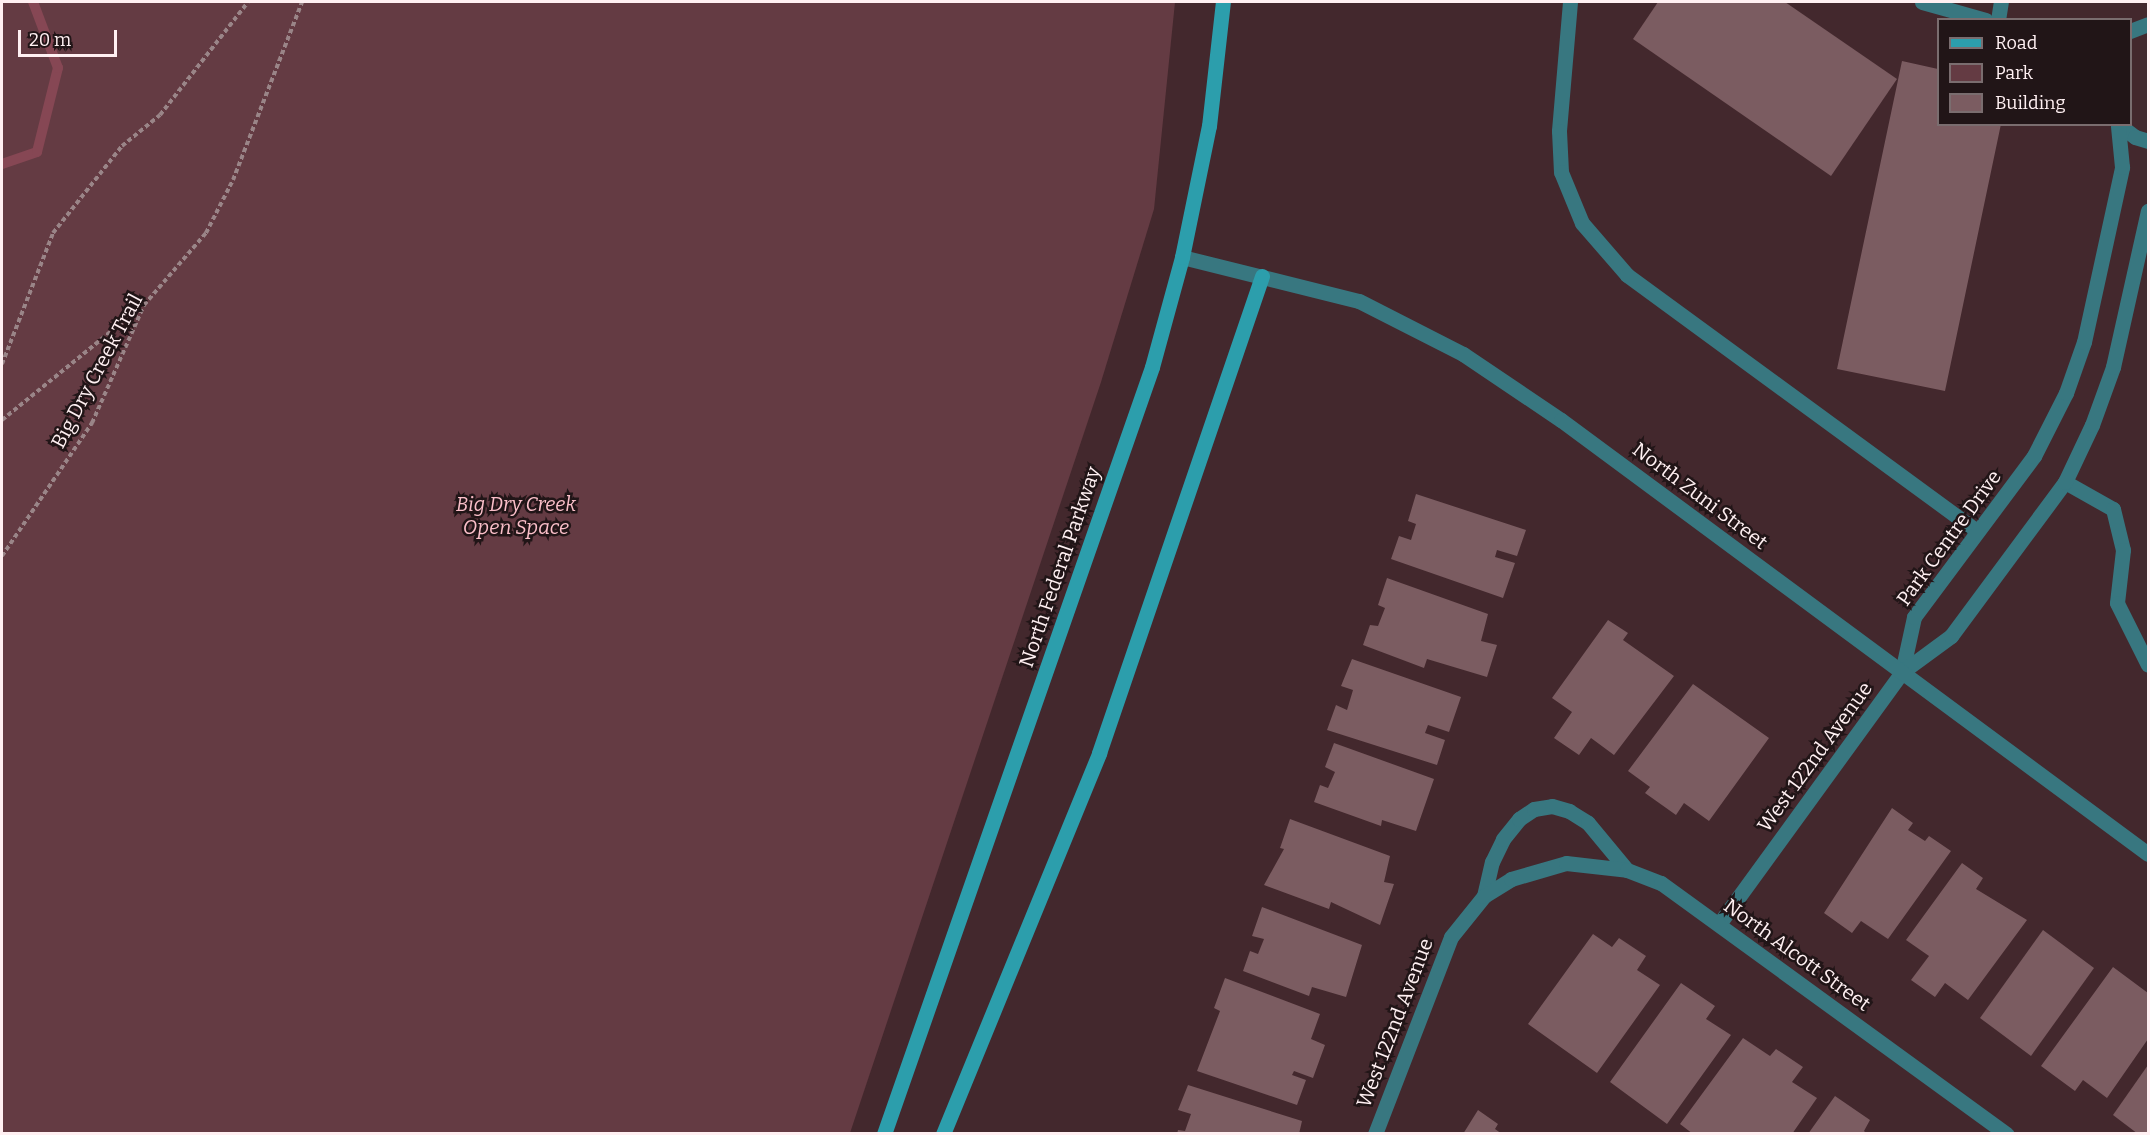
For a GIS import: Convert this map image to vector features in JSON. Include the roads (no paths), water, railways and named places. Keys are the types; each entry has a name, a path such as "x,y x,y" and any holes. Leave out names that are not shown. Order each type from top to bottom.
{"main road":[{"name":"North Federal Parkway","path":"884,1134 1152,367 1182,257 1209,126 1223,2"},
{"path":"943,1134 1099,753 1262,276"}],"street":[{"path":"1570,2 1559,131 1561,172 1582,223 1627,275 1977,531"},
{"path":"1922,2 1979,18"},
{"path":"1998,18 2001,2"},
{"path":"2132,30 2148,24"},
{"name":"Park Centre Drive","path":"1902,672 1914,616 2034,456 2066,393 2084,342 2122,167 2118,126"},
{"path":"2120,126 2148,141"},
{"path":"1902,672 1951,636 2065,482 2092,425 2113,367 2148,211"},
{"name":"North Zuni Street","path":"1182,257 1359,302 1463,354 1562,420 2148,854"},
{"path":"2065,482 2113,509 2123,550 2117,603 2148,665"},
{"name":"West 122nd Avenue","path":"1719,924 1902,672"},
{"path":"1484,896 1492,862 1503,839 1518,819 1534,809 1552,806 1569,811 1588,823 1627,870"},
{"name":"North Alcott Street","path":"1543,867 1566,863 1627,870 1661,883 2007,1134"},
{"name":"West 122nd Avenue","path":"1375,1134 1451,937 1484,896 1511,879 1543,867"}],"waterway":[{"path":"2,164 37,152 58,68 33,2"}],"park label":[{"name":"Big Dry Creek Open Space","path":"516,516"}]}
